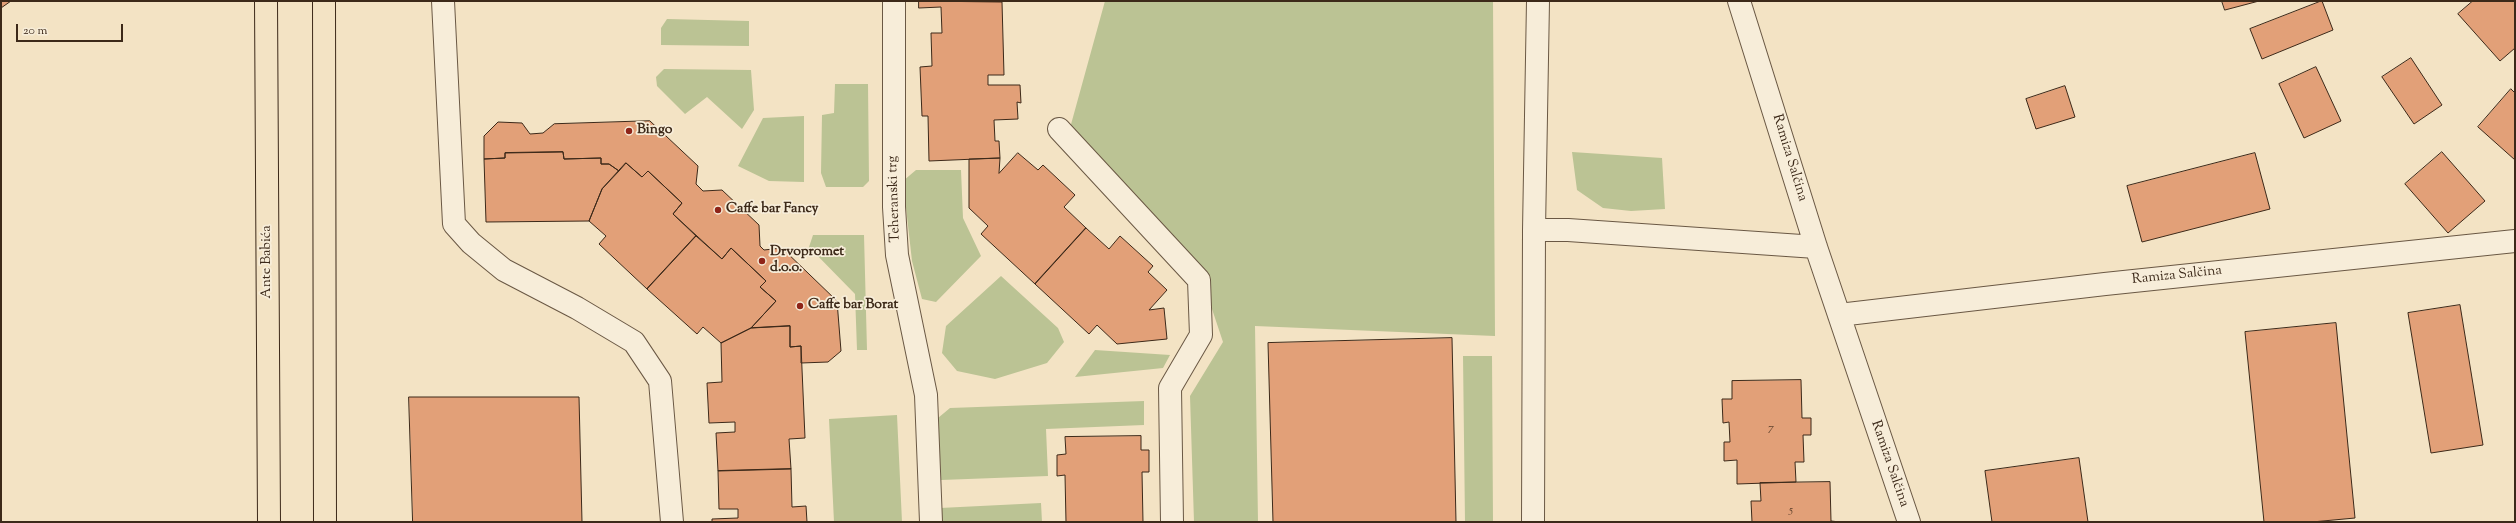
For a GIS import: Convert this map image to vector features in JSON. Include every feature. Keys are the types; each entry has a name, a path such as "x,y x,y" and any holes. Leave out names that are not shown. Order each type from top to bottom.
{"main road":[{"name":"Ante Babića","path":"266,1 269,522"},
{"path":"324,1 325,522"}],"street":[{"path":"443,1 454,224 471,243 504,270 577,308 634,342 660,381 672,522"},
{"name":"Teheranski trg","path":"894,1 894,207 897,255 926,395 931,522"},
{"path":"1533,522 1534,230 1538,1"},
{"name":"Ramiza Salčina","path":"1739,1 1816,248 1909,522"},
{"path":"1059,129 1199,280 1201,335 1170,388 1172,522"},
{"path":"1534,230 1568,230 1816,248"},
{"name":"Ramiza Salčina","path":"1840,315 2105,284 2515,241"}],"green space":[{"path":"1105,1 1493,1 1495,336 1255,326 1258,522 1194,522 1190,396 1223,342 1196,261 1070,128"},
{"path":"667,19 749,21 749,46 661,45 661,28"},
{"path":"664,69 751,70 754,110 742,129 707,97 685,114 657,86 656,77"},
{"path":"835,84 868,84 869,181 863,187 826,187 821,173 822,115 834,113"},
{"path":"804,116 804,182 769,181 738,166 763,118"},
{"path":"1572,152 1662,158 1665,209 1631,211 1603,208 1577,190"},
{"path":"916,170 961,170 963,218 981,256 936,302 922,299 912,261 903,181"},
{"path":"813,235 864,235 867,350 857,350 855,294 809,247"},
{"path":"1001,276 1058,328 1064,342 1047,363 995,379 957,371 942,353 946,326"},
{"path":"1095,350 1170,355 1163,368 1075,377"},
{"path":"1463,356 1492,356 1493,522 1465,522"},
{"path":"1144,401 1144,425 1046,429 1048,476 941,480 938,418 950,408"},
{"path":"897,415 902,522 834,522 829,419"},
{"path":"1041,503 1042,522 941,522 940,508"}],"building":[{"path":"1,1 11,1 1,8"},
{"path":"919,1 1002,2 1004,75 988,75 988,85 1020,85 1021,103 1017,102 1018,119 994,120 995,141 999,141 1000,158 929,161 928,116 922,116 920,67 932,66 931,33 942,33 941,7 919,8"},
{"path":"2222,1 2259,1 2225,10"},
{"path":"2322,1 2333,30 2262,59 2250,29"},
{"path":"2473,1 2515,1 2515,48 2500,61 2458,14"},
{"path":"2411,58 2442,105 2414,124 2382,77"},
{"path":"2316,67 2341,121 2304,138 2279,84"},
{"path":"2065,86 2075,117 2036,129 2026,99"},
{"path":"2511,89 2515,93 2515,160 2478,127"},
{"path":"650,121 698,166 696,184 703,191 722,190 759,225 760,246 764,250 782,248 837,301 841,351 828,362 801,363 801,346 790,347 790,326 751,328 776,301 760,287 766,281 731,248 722,259 673,214 682,203 648,171 642,177 626,163 619,171 609,164 601,164 601,158 564,159 563,152 505,153 505,158 484,159 484,136 498,122 522,123 530,134 543,133 554,124"},
{"path":"563,152 564,159 601,158 601,164 609,164 619,171 602,189 589,221 486,222 484,159 505,158 505,153"},
{"path":"2442,152 2485,201 2448,233 2405,184"},
{"path":"1018,153 1038,170 1043,165 1075,195 1064,207 1086,228 1035,284 981,234 988,226 969,208 969,159 1000,158 999,173"},
{"path":"2255,153 2270,209 2142,242 2127,186"},
{"path":"626,163 642,177 648,171 682,203 673,214 696,236 647,289 599,244 606,236 589,221 602,189"},
{"path":"1086,228 1109,249 1120,236 1153,266 1148,272 1167,290 1149,310 1164,308 1167,339 1117,344 1097,325 1089,334 1035,284"},
{"path":"696,236 722,259 731,248 766,281 760,287 776,301 751,328 721,343 703,327 697,334 647,289"},
{"path":"2460,305 2483,445 2431,453 2408,313"},
{"path":"2336,323 2355,518 2312,522 2264,522 2245,332"},
{"path":"790,326 790,347 801,346 805,438 789,439 791,469 718,471 716,433 735,432 735,422 709,423 707,383 722,382 721,343 751,328"},
{"path":"1452,338 1456,522 1273,522 1268,343"},
{"path":"1801,380 1802,418 1811,418 1811,435 1803,435 1804,462 1795,462 1796,482 1737,484 1737,460 1724,461 1724,442 1730,442 1729,422 1723,423 1722,399 1732,399 1732,381"},
{"path":"409,397 579,397 582,522 413,522"},
{"path":"1141,436 1141,450 1149,450 1149,472 1142,472 1143,522 1066,522 1065,475 1057,476 1057,455 1066,454 1065,437"},
{"path":"2079,458 2088,522 1992,522 1985,471"},
{"path":"791,469 792,507 806,506 807,522 712,522 712,519 738,518 738,509 719,509 718,471"},
{"path":"1830,482 1831,521 1840,522 1752,522 1751,501 1761,501 1760,483"}],"place":[{"name":"Bingo","path":"629,131"},
{"name":"Caffe bar Fancy","path":"718,210"},
{"name":"Drvopromet d.o.o.","path":"762,261"},
{"name":"Caffe bar Borat","path":"800,306"}]}
